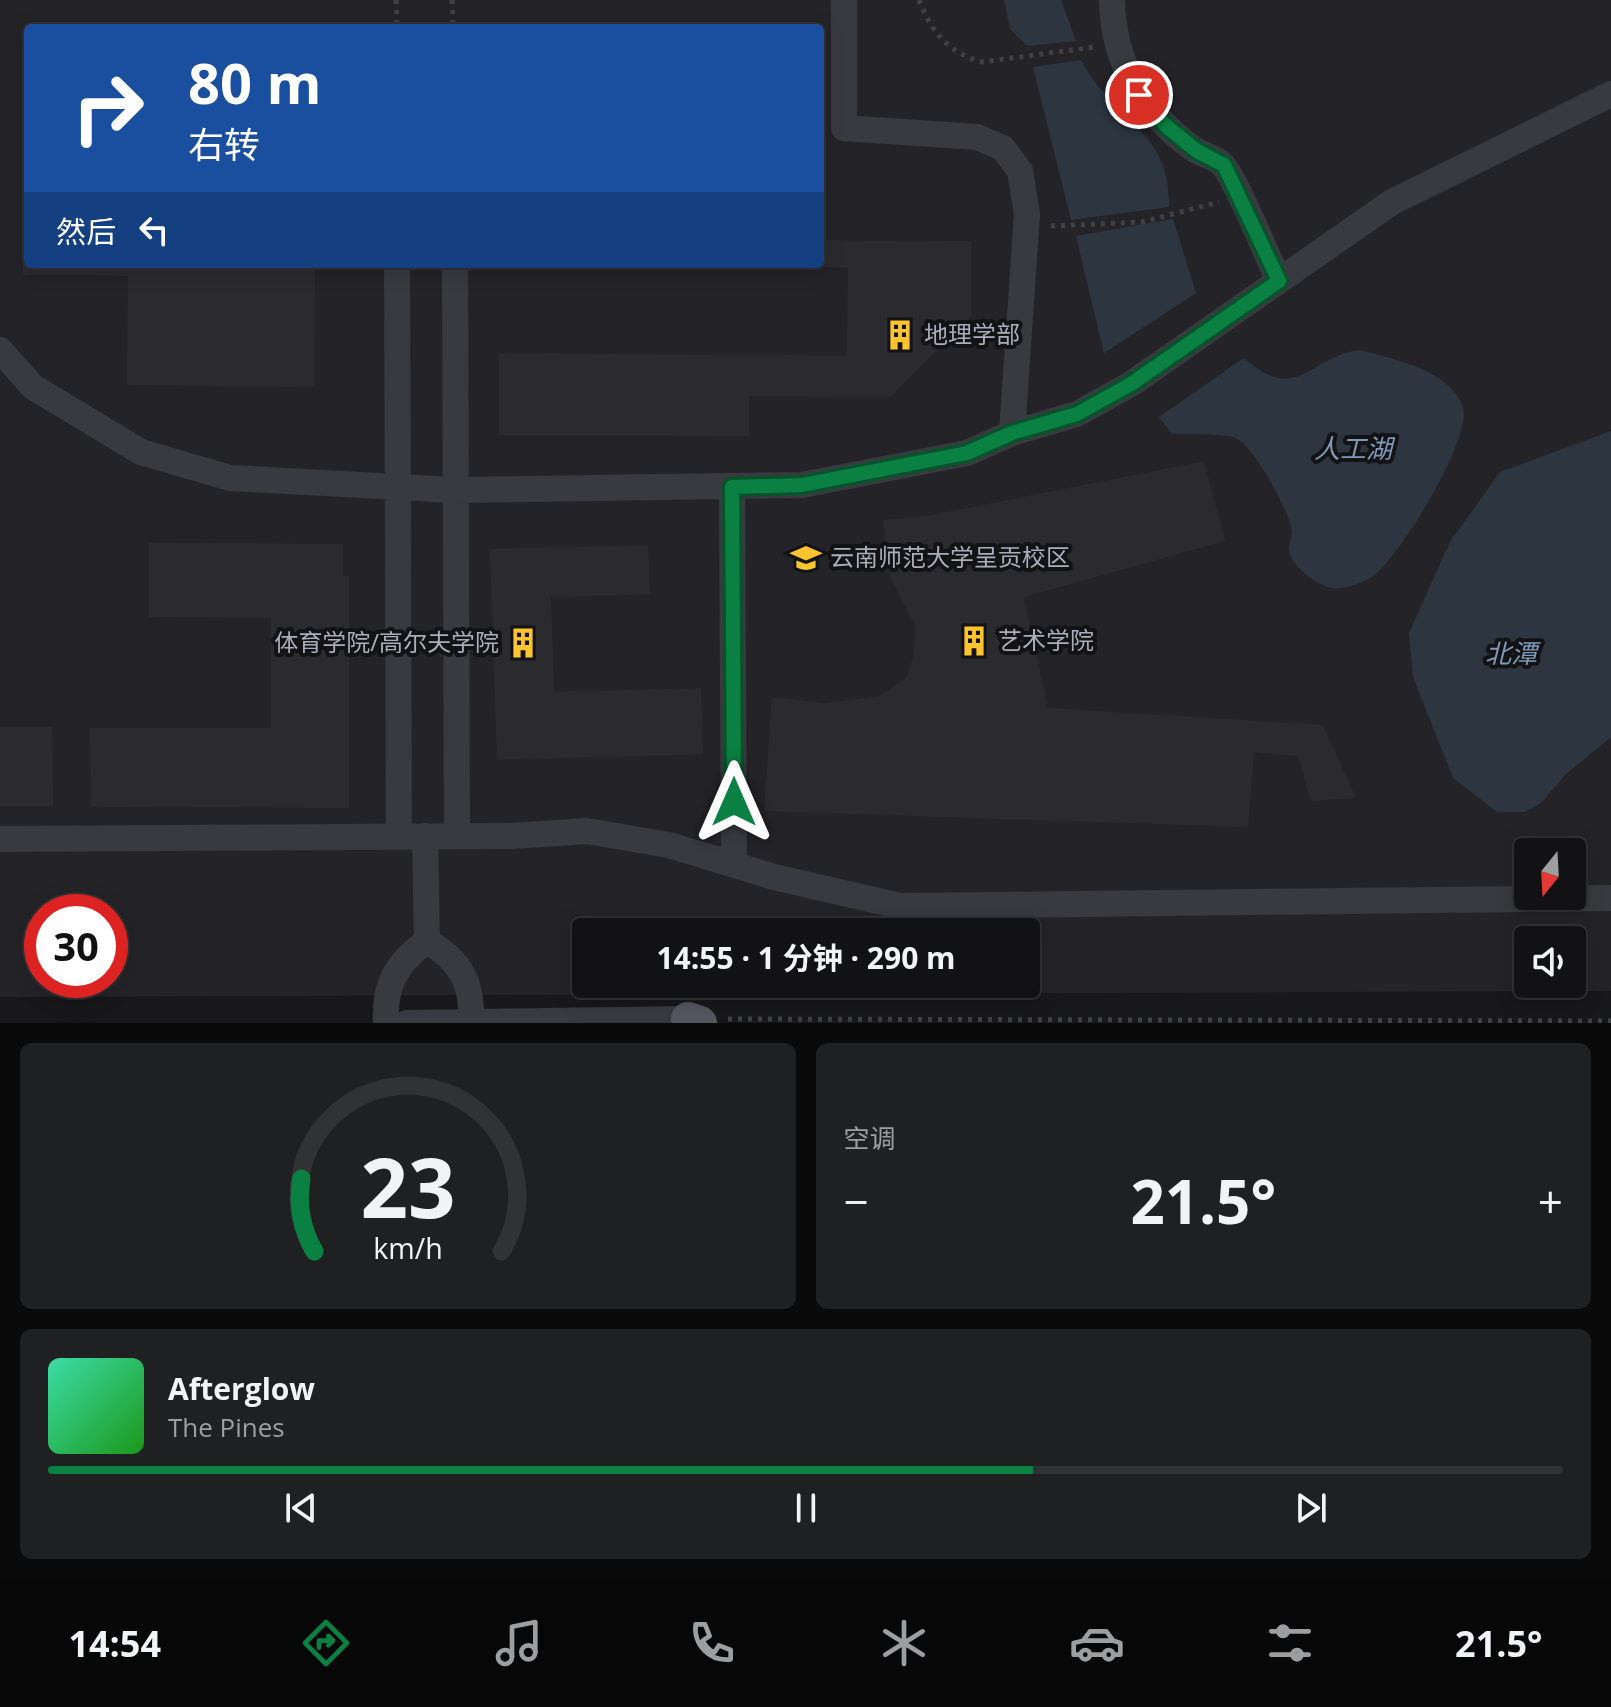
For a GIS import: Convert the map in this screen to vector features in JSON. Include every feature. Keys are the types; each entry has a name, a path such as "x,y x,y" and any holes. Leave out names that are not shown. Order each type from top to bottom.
{"street":[{"path":"844,0 844,128 977,137 1003,148 1020,171 1026,225 1012,433"},
{"path":"1112,0 1116,44 1139,95 1166,126 1197,151 1224,165 1279,281"},
{"path":"5,365 33,387 141,452 230,478 455,490 732,487 817,482 967,453 1012,433 1077,414 1118,391 1392,202 1611,94"},
{"path":"397,268 398,488 412,836 427,941"},
{"path":"455,268 457,835"},
{"path":"732,487 734,865"},
{"path":"0,839 412,836 587,831 669,845 734,865 900,906 1611,898"},
{"path":"427,941 449,954 465,973 473,997 471,1022"},
{"path":"386,1023 385,998 392,975 407,955 427,941"},
{"path":"407,1023 694,1021"}],"path":[{"path":"396,0 397,24"},
{"path":"452,0 453,24"},
{"path":"919,0 926,19 945,44 964,57 982,62 1116,44"},
{"path":"1026,225 1142,222 1239,197"},
{"path":"694,1021 1611,1021"}],"shaded area":[{"name":"云南师范大学呈贡校区","path":"0,0 1611,0 1611,991 1586,991 1586,926 1514,926 1514,991 1040,993 1040,918 572,918 572,995 128,997 128,894 24,894 24,997 0,997"}],"water":[{"path":"1004,0 1061,0 1076,41 1027,46 1010,29"},
{"path":"1081,60 1094,81 1138,128 1161,160 1169,207 1071,220 1033,67"},
{"path":"1173,219 1196,293 1104,353 1076,236"},
{"name":"人工湖","path":"1360,350 1434,375 1456,394 1463,407 1463,422 1457,444 1432,496 1385,565 1369,579 1348,587 1333,588 1313,579 1294,562 1289,550 1292,532 1285,510 1271,482 1245,445 1238,439 1225,436 1172,434 1159,417 1244,358 1262,372 1277,378 1291,378 1343,354"},
{"name":"北潭","path":"1611,431 1611,737 1566,774 1542,802 1525,812 1497,812 1453,778 1413,677 1409,633 1450,542 1500,472"}],"building":[{"path":"24,158 24,268 315,268 314,387 127,385 128,276 23,275"},
{"name":"地理学部","path":"824,240 971,241 971,316 890,397 749,396 749,436 499,435 499,353 847,356 848,267 824,267"},
{"name":"艺术学院","path":"1204,461 1225,541 1024,597 1048,708 1323,725 1356,798 1311,801 1298,756 1254,752 1248,827 764,811 772,697 825,703 880,696 907,677 914,654 915,627 889,574 883,520 927,516"},
{"path":"149,543 343,544 343,576 349,576 349,808 91,807 90,728 271,728 271,618 149,617"},
{"name":"体育学院/高尔夫学院","path":"648,545 650,594 551,597 554,692 701,688 703,754 497,760 490,549"},
{"path":"0,727 52,727 53,806 0,806"}],"place":[{"name":"地理学部","path":"900,335"},
{"name":"云南师范大学呈贡校区","path":"806,558"},
{"name":"艺术学院","path":"974,641"},
{"name":"体育学院/高尔夫学院","path":"523,643"}],"route":[{"path":"734,802 732,487 802,485 967,453 1012,433 1077,414 1131,384 1279,281 1224,165 1197,151 1166,126 1139,95"}]}
